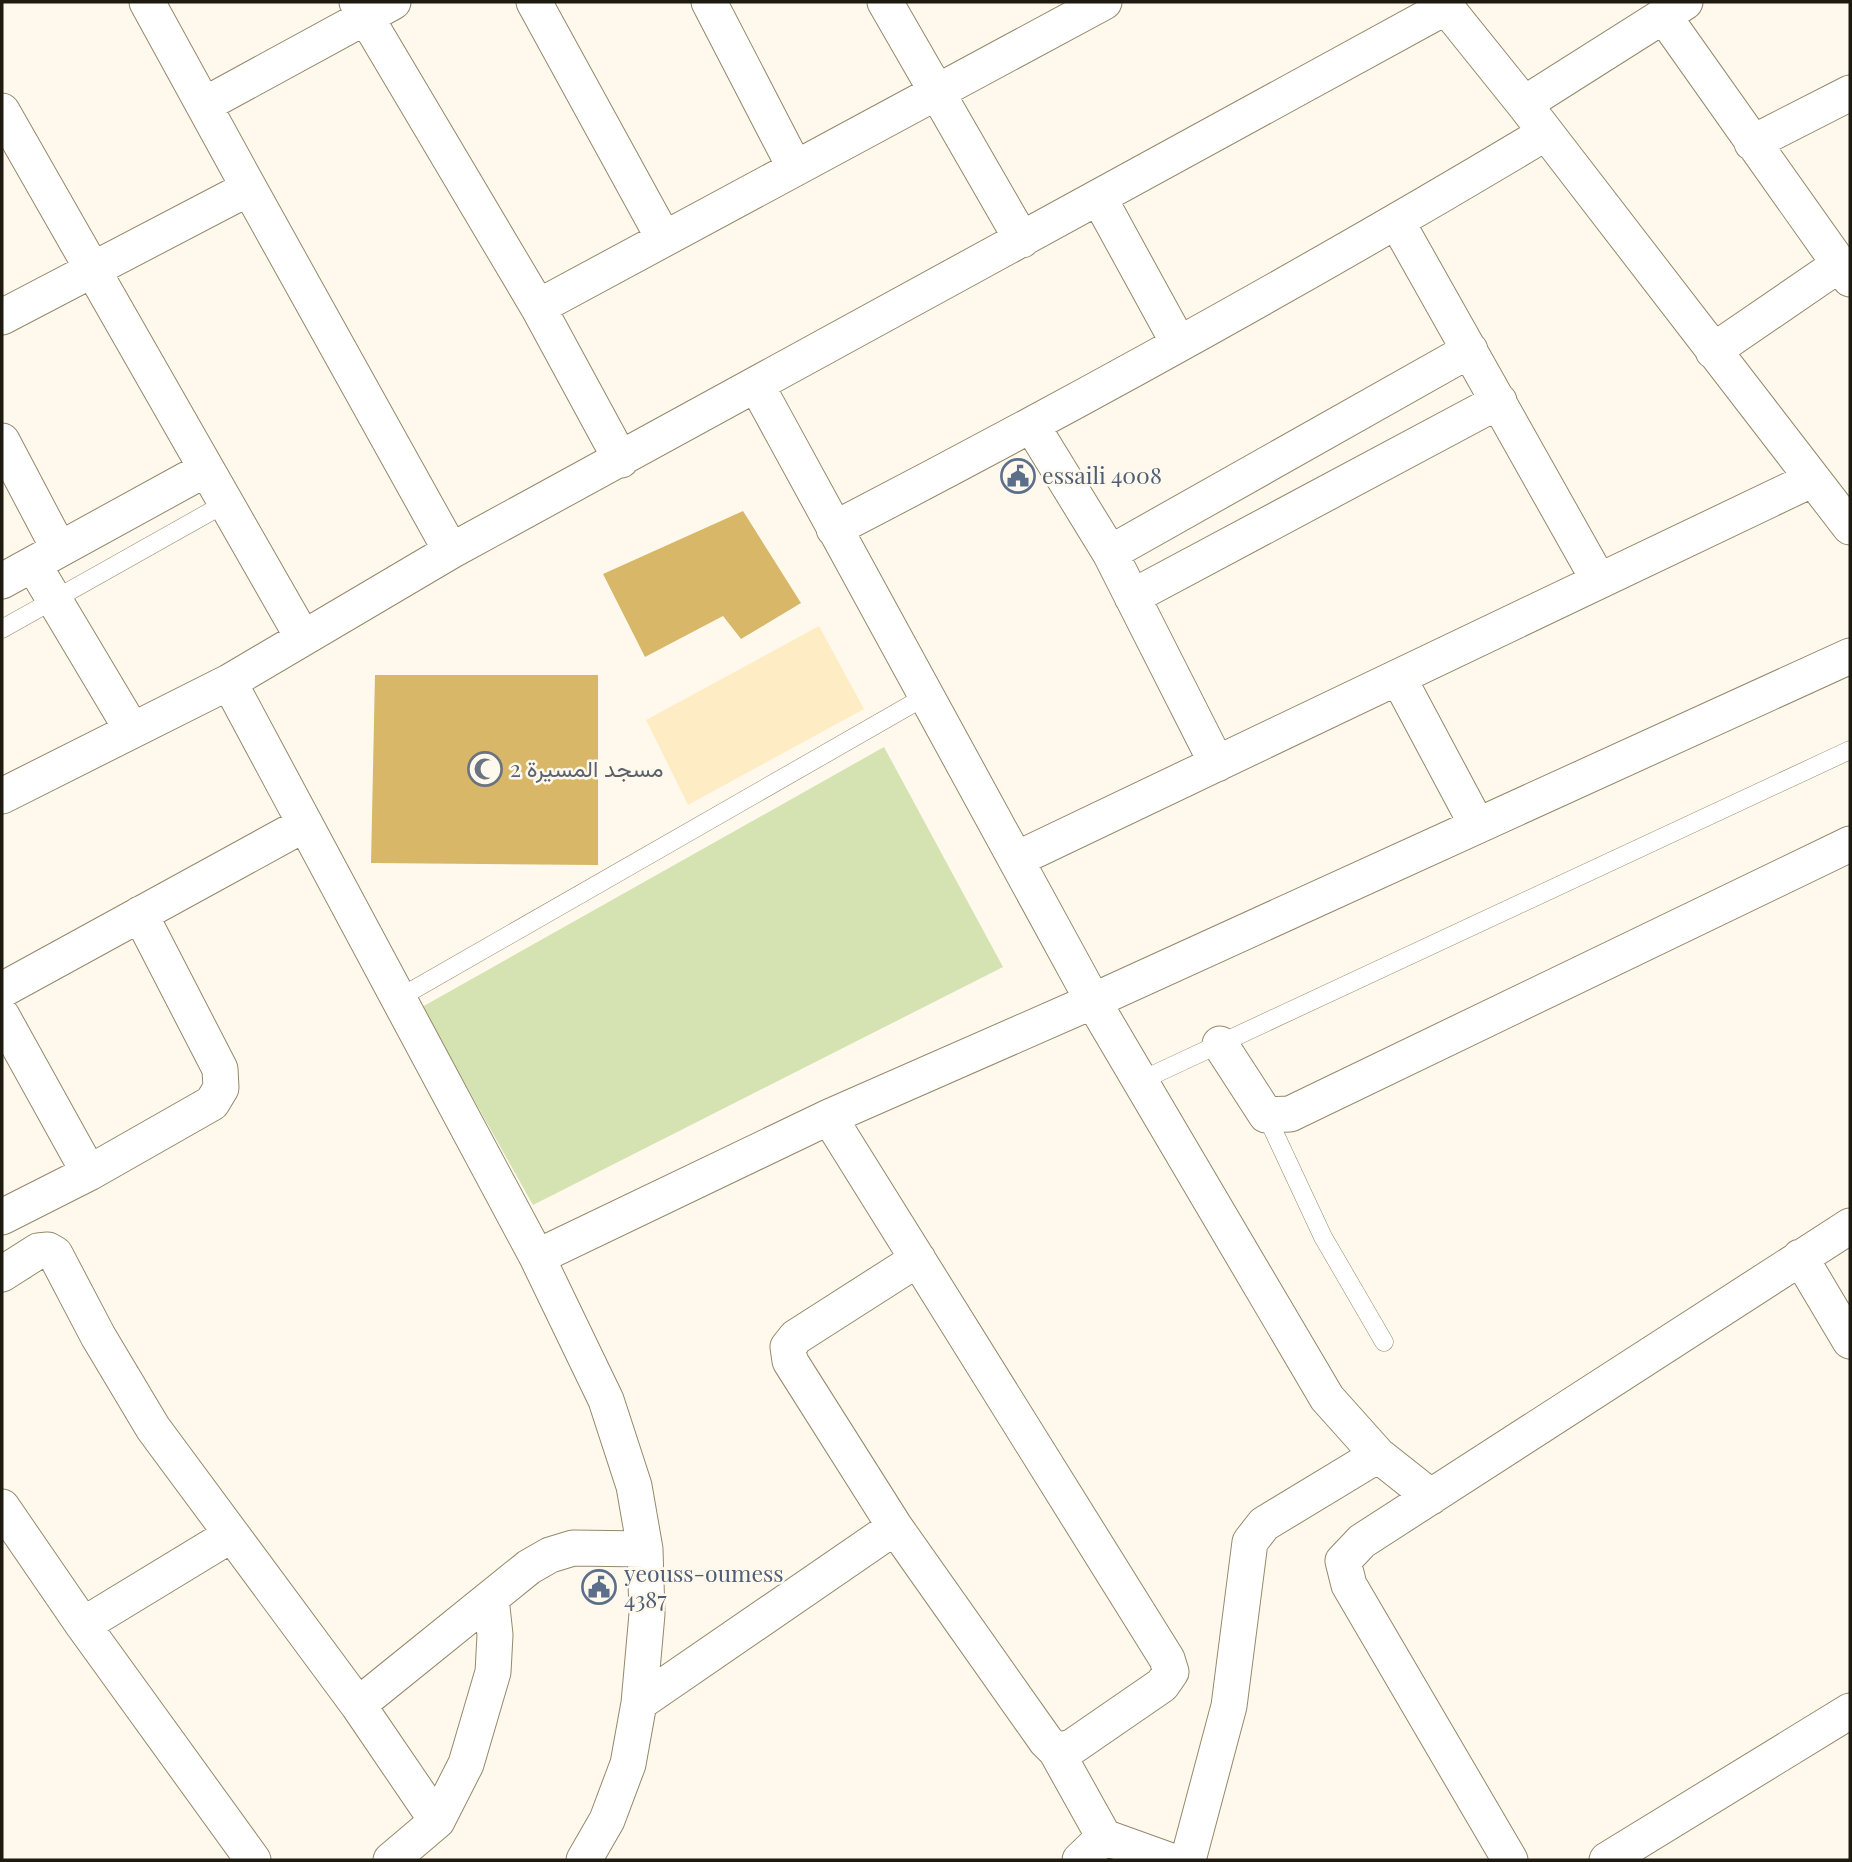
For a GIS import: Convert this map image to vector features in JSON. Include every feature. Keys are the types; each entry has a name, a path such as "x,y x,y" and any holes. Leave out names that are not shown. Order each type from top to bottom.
{"street":[{"path":"147,2 452,551"},
{"path":"534,2 664,239"},
{"path":"709,2 796,168"},
{"path":"886,2 1022,240"},
{"path":"538,307 936,92 1061,12 1104,2"},
{"path":"2,796 229,682 452,551 1099,198 1444,4 1850,527"},
{"path":"204,105 371,7 621,460"},
{"path":"1524,104 1674,8 1752,143 1845,272 1713,351"},
{"path":"1752,143 1850,93"},
{"path":"2,111 303,638"},
{"path":"834,529 1032,426 1397,222 1544,134"},
{"path":"2,317 248,188"},
{"path":"1099,198 1179,344"},
{"path":"1397,222 1599,581"},
{"path":"1110,553 1470,350"},
{"path":"757,386 1093,1001 1327,1398 1378,1455 1431,1497"},
{"path":"1132,597 1499,401"},
{"path":"1032,426 1110,553 1216,764"},
{"path":"2,441 46,557 55,600 132,730"},
{"path":"2,581 206,469"},
{"path":"1017,859 1813,479"},
{"path":"537,1257 829,1117 1093,1001 1850,656"},
{"path":"1398,677 1477,825"},
{"path":"229,682 537,1257 606,1400 634,1486 645,1549 647,1614 639,1703 628,1764 607,1820 584,1860"},
{"path":"2,990 305,824"},
{"path":"1220,1045 1266,1115 1290,1114 1850,844"},
{"path":"2,1217 89,1173 212,1103 221,1088 220,1069 140,914"},
{"path":"2,1016 89,1173"},
{"path":"829,1117 1167,1659 1171,1672 1162,1685 1072,1747 1056,1751"},
{"path":"1510,1860 1349,1585 1343,1561 1362,1541 1850,1226"},
{"path":"2,1274 37,1251 48,1250 55,1254 153,1428 358,1704 437,1821"},
{"path":"1800,1258 1850,1341"},
{"path":"918,1259 796,1338 788,1347 790,1361 895,1527 1056,1751 1092,1849 1168,1860"},
{"path":"1188,1860 1229,1706 1250,1542 1264,1524 1378,1455"},
{"path":"2,1507 83,1625 253,1860"},
{"path":"639,1703 895,1527"},
{"path":"83,1625 231,1535"},
{"path":"358,1704 528,1567 550,1555 573,1548 645,1549"},
{"path":"391,1860 437,1821 466,1764 493,1672 495,1635 491,1598"},
{"path":"1607,1860 1850,1711"}],"lane":[{"path":"2,629 226,503"},
{"path":"399,998 926,696"},
{"path":"1140,1081 1850,750"},
{"path":"1266,1115 1323,1237 1384,1342"}],"shaded area":[{"path":"819,626 864,709 688,805 646,720"}],"green space":[{"path":"884,747 1003,967 533,1205 422,1007"}],"building":[{"path":"743,511 801,603 741,639 723,616 645,657 603,574"},
{"name":"مسجد المسيرة 2","path":"375,675 598,675 598,865 371,863"}],"place":[{"name":"essaili 4008","path":"1018,476"},
{"name":"مسجد المسيرة 2","path":"485,769"},
{"name":"yeouss-oumess 4387","path":"599,1587"}]}
